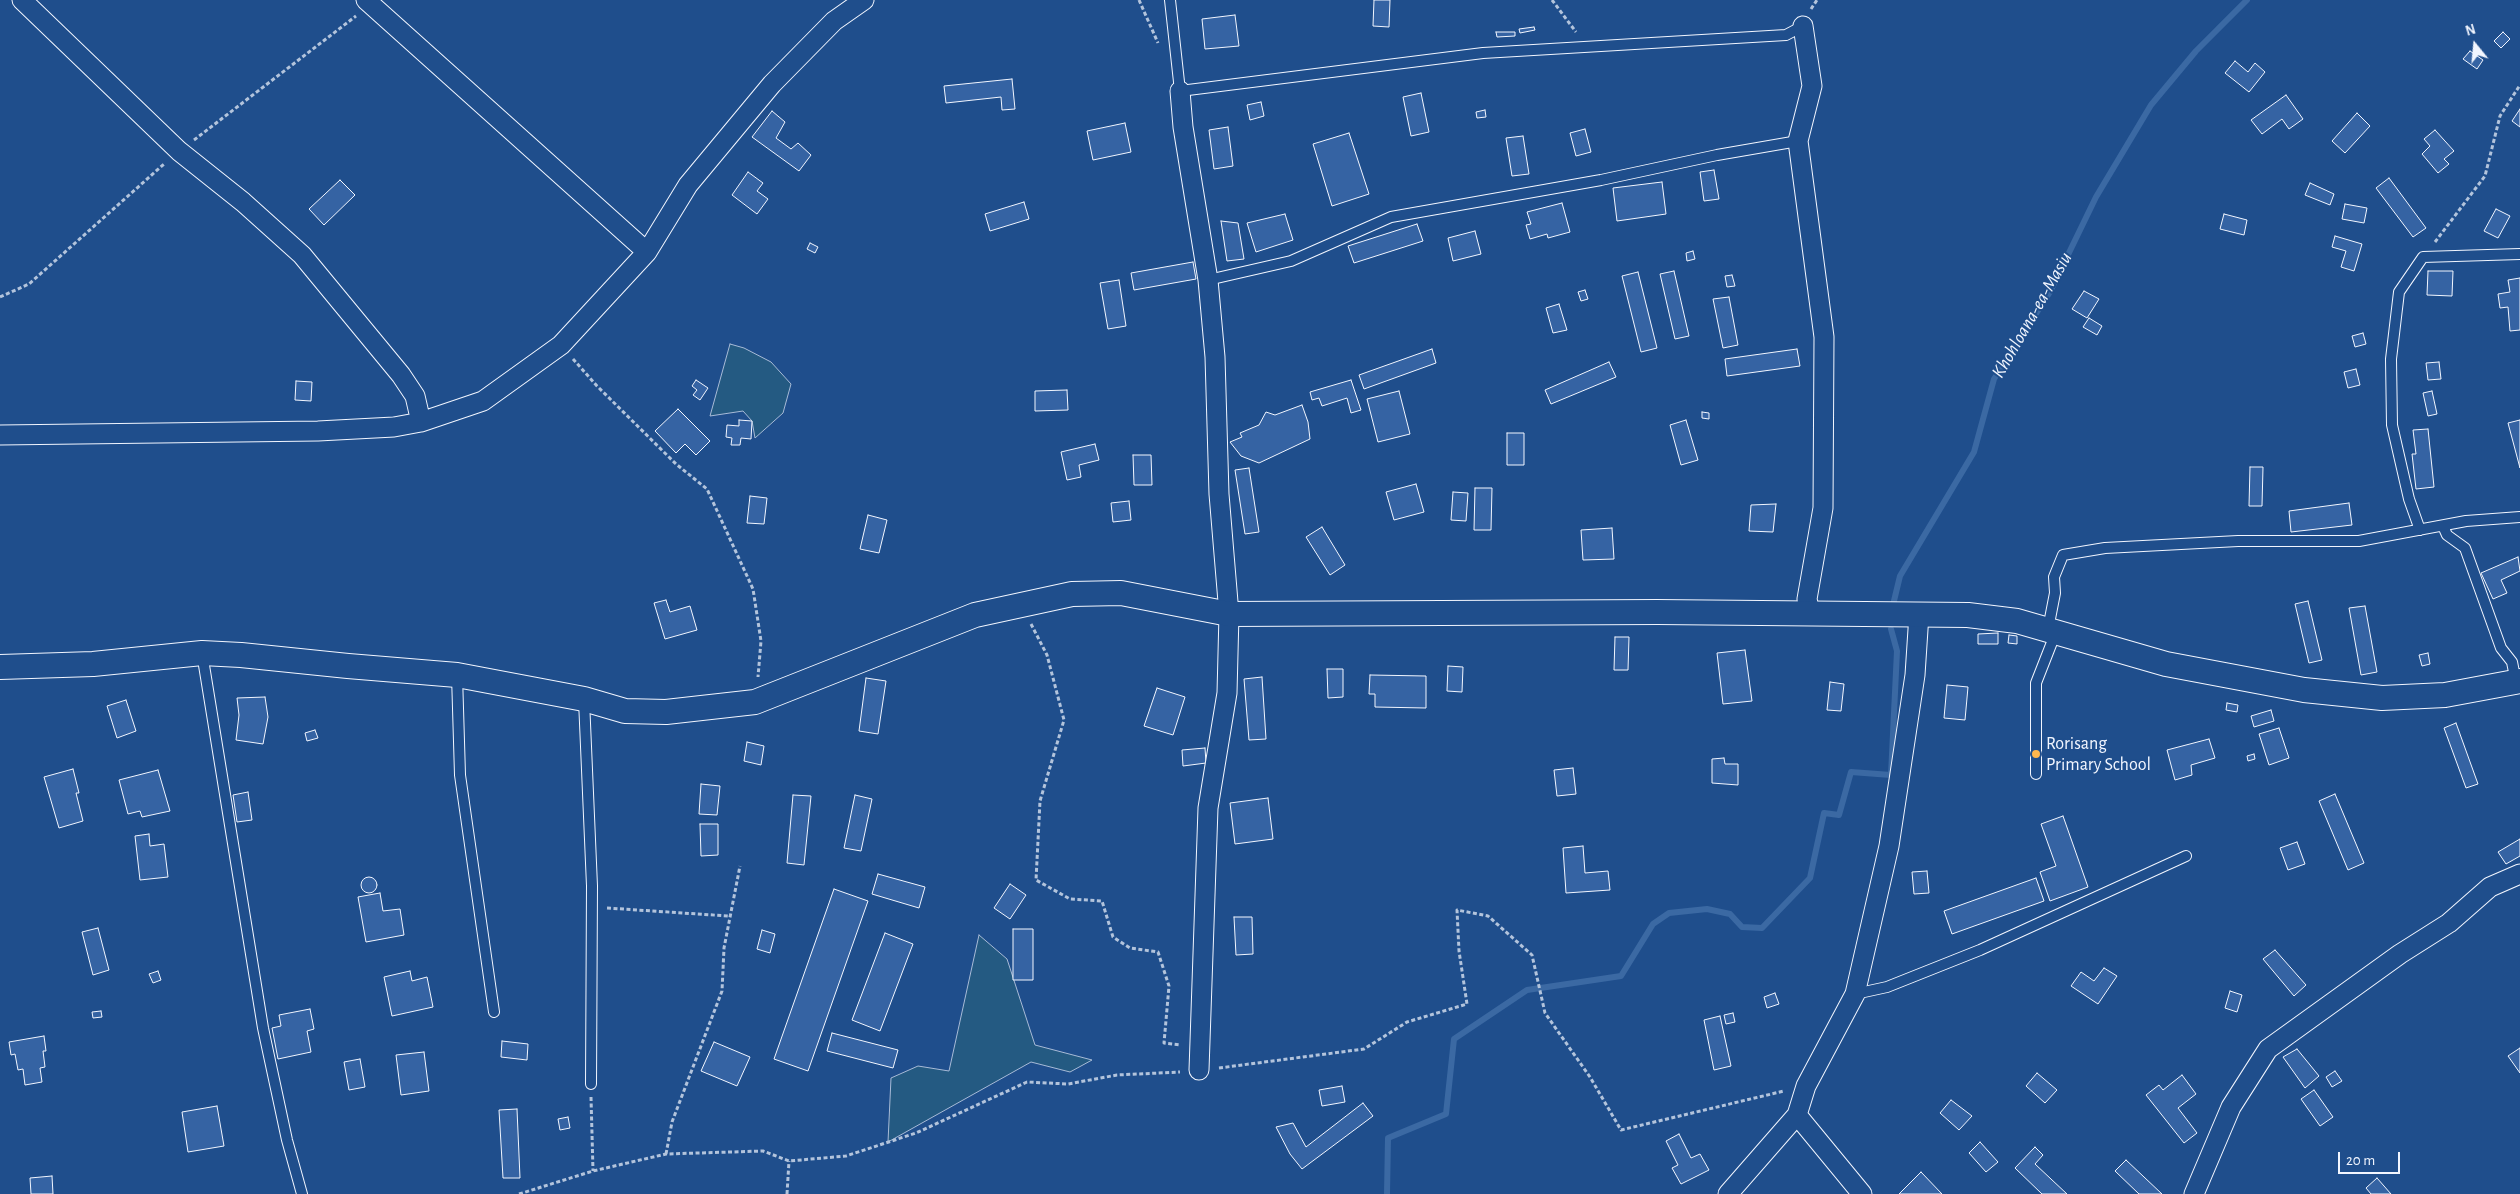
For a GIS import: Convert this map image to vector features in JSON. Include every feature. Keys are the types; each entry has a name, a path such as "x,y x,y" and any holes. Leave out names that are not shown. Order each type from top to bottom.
{"street":[{"path":"22,0 179,151 243,202 302,255 416,396 421,422"},
{"path":"0,435 318,431 394,427 421,422 483,401 561,345 647,252 688,186 772,84 834,21 864,0"},
{"path":"369,2 647,252"},
{"path":"1804,26 1812,86 1798,141 1824,337 1823,508 1807,599 1810,613"},
{"path":"1180,90 1183,127 1208,280 1215,357 1219,494 1229,614 1227,693 1208,808 1199,1070"},
{"path":"0,667 93,664 202,653 457,675 584,699 625,710 666,712 755,702 975,615 1021,603 1072,594 1121,593 1229,614 1810,613 1968,615 2017,621 2166,664 2222,676 2324,692 2382,698 2445,695 2518,681"},
{"path":"1728,1194 1797,1115 1806,1086 1855,994 1889,846 1915,675 1919,614"},
{"path":"2194,1194 2231,1107 2268,1049 2400,954 2450,923 2490,887 2520,874"},
{"path":"1797,1115 1862,1194"}],"lane":[{"path":"1170,0 1180,90 1473,54 1786,35 1804,26"},
{"path":"1208,280 1291,261 1390,217 1601,180 1717,155 1798,141"},
{"path":"2420,530 2409,500 2392,425 2391,359 2399,292 2423,257 2520,254"},
{"path":"2036,774 2036,683 2052,631 2055,593 2054,577 2063,555 2105,548 2238,541 2359,541 2466,521 2520,517"},
{"path":"2443,526 2448,535 2464,548 2501,648 2512,662 2518,681"},
{"path":"202,653 263,1028 287,1140 302,1194"},
{"path":"457,675 460,776 494,1012"},
{"path":"584,699 593,907 590,1084"},
{"path":"1855,994 1887,987 1980,950 2186,856"}],"path":[{"path":"1138,0 1165,62 1177,66"},
{"path":"1552,0 1586,47"},
{"path":"0,297 28,284 179,151 369,2"},
{"path":"2423,257 2485,176 2500,116 2520,85"},
{"path":"561,345 597,386 676,464 707,489 753,589 761,641 755,702"},
{"path":"1021,603 1047,655 1064,720 1040,800 1036,880 1070,898 1102,901 1113,937 1130,948 1158,952 1169,986 1164,1043 1200,1046"},
{"path":"666,1154 672,1122 722,991 728,916 740,866"},
{"path":"593,907 728,916"},
{"path":"519,1194 593,1171 666,1154 763,1151 789,1161 846,1156 916,1133 1027,1082 1068,1084 1117,1075 1199,1070 1364,1048 1407,1022 1467,1004 1457,910 1488,916 1532,955 1545,1013 1590,1077 1621,1130 1806,1086"},
{"path":"590,1084 593,1171"},
{"path":"787,1194 789,1161"}],"shaded area":[{"path":"730,344 744,348 771,362 791,384 783,413 755,438 752,421 743,411 710,416"},
{"path":"979,935 1007,959 1035,1045 1092,1060 1070,1072 1031,1062 888,1142 891,1078 918,1066 949,1071"}],"building":[{"path":"1374,0 1390,0 1389,27 1373,26"},
{"path":"1235,15 1239,46 1205,49 1202,19"},
{"path":"1534,27 1535,30 1520,33 1519,29"},
{"path":"1496,32 1515,32 1515,36 1497,37"},
{"path":"2503,32 2510,39 2501,48 2494,41"},
{"path":"2470,51 2483,60 2477,69 2463,59"},
{"path":"2235,61 2248,72 2255,63 2265,72 2249,92 2225,73"},
{"path":"1012,79 1015,109 1002,110 1001,97 946,103 944,86"},
{"path":"1421,93 1429,132 1411,136 1403,97"},
{"path":"2286,95 2303,119 2289,129 2282,119 2262,134 2251,120"},
{"path":"1261,102 1264,116 1250,120 1247,105"},
{"path":"2520,109 2520,127 2512,121"},
{"path":"1485,110 1486,117 1477,118 1476,112"},
{"path":"772,111 785,122 776,138 791,149 798,143 811,155 799,171 752,137"},
{"path":"2357,113 2370,126 2345,153 2332,141"},
{"path":"1125,123 1131,152 1093,160 1087,131"},
{"path":"1228,127 1233,166 1214,169 1209,130"},
{"path":"1585,129 1591,152 1576,156 1570,133"},
{"path":"2435,130 2454,151 2444,159 2449,164 2438,173 2422,154 2430,146 2424,139"},
{"path":"1349,133 1369,194 1332,206 1313,144"},
{"path":"1523,136 1529,174 1512,176 1506,138"},
{"path":"1714,170 1719,199 1704,201 1700,172"},
{"path":"748,172 763,183 757,191 768,199 757,214 732,195"},
{"path":"2389,178 2426,228 2413,237 2376,188"},
{"path":"340,180 355,195 324,225 309,209"},
{"path":"1662,182 1666,214 1617,221 1613,188"},
{"path":"2310,183 2334,194 2330,205 2305,195"},
{"path":"1024,202 1029,219 990,231 985,214"},
{"path":"1562,203 1570,232 1548,238 1547,234 1530,239 1526,225 1531,224 1527,212"},
{"path":"2345,204 2367,208 2364,223 2342,219"},
{"path":"2496,209 2510,216 2498,238 2484,231"},
{"path":"1285,214 1293,240 1256,252 1247,223"},
{"path":"2224,214 2247,220 2244,235 2220,229"},
{"path":"1221,221 1238,223 1244,259 1227,261"},
{"path":"1417,224 1423,241 1354,263 1348,246"},
{"path":"1475,231 1481,254 1453,261 1448,238"},
{"path":"2335,236 2362,244 2354,271 2341,267 2346,251 2332,247"},
{"path":"810,243 818,247 815,253 807,249"},
{"path":"1693,251 1695,259 1687,261 1686,253"},
{"path":"1193,262 1196,279 1134,290 1131,273"},
{"path":"1674,271 1689,336 1675,339 1660,274"},
{"path":"2428,271 2453,271 2452,296 2427,295"},
{"path":"1638,272 1657,348 1641,352 1622,276"},
{"path":"1732,275 1735,286 1727,287 1725,276"},
{"path":"2520,278 2520,330 2510,331 2508,307 2500,308 2498,294 2510,292 2508,280"},
{"path":"1119,280 1126,326 1108,329 1100,283"},
{"path":"1585,290 1588,299 1581,301 1578,292"},
{"path":"2084,291 2099,299 2087,318 2072,309"},
{"path":"1729,297 1738,345 1723,348 1713,299"},
{"path":"1559,304 1567,330 1553,333 1546,308"},
{"path":"2089,318 2102,326 2097,335 2083,327"},
{"path":"2363,333 2366,344 2355,347 2352,336"},
{"path":"1432,349 1436,363 1364,389 1359,375"},
{"path":"1797,349 1800,366 1727,376 1725,359"},
{"path":"1609,362 1616,377 1551,404 1545,390"},
{"path":"2439,362 2441,379 2428,380 2426,363"},
{"path":"2356,369 2360,385 2348,388 2344,372"},
{"path":"696,380 708,388 700,400 693,395 697,390 692,386"},
{"path":"1351,380 1361,410 1351,413 1347,398 1322,406 1319,398 1312,400 1310,392"},
{"path":"296,381 312,382 311,401 295,400"},
{"path":"1067,390 1068,410 1035,411 1035,391"},
{"path":"1399,391 1410,434 1378,442 1367,399"},
{"path":"2432,391 2437,414 2428,416 2423,393"},
{"path":"1302,405 1308,422 1310,439 1259,463 1241,456 1230,442 1242,437 1240,433 1259,425 1266,412 1275,415"},
{"path":"678,409 710,441 696,455 685,444 676,453 655,431"},
{"path":"1702,412 1709,413 1709,419 1702,418"},
{"path":"739,420 752,421 751,439 741,438 740,445 731,445 732,438 726,437 727,425 739,426"},
{"path":"1686,420 1698,460 1681,465 1670,425"},
{"path":"2520,420 2520,468 2508,423"},
{"path":"2428,429 2434,487 2416,489 2412,454 2416,454 2413,430"},
{"path":"1507,433 1524,433 1524,465 1507,465"},
{"path":"1095,444 1099,460 1079,465 1081,477 1067,480 1061,452"},
{"path":"1133,455 1151,455 1152,485 1134,485"},
{"path":"2250,467 2263,467 2262,506 2249,506"},
{"path":"1249,468 1259,532 1245,534 1235,470"},
{"path":"1416,484 1424,512 1394,520 1386,492"},
{"path":"1475,488 1492,488 1491,530 1474,530"},
{"path":"1453,492 1468,493 1466,521 1451,520"},
{"path":"750,496 767,498 764,524 747,523"},
{"path":"1129,501 1131,520 1113,522 1111,503"},
{"path":"2349,503 2352,525 2291,532 2289,511"},
{"path":"1776,504 1773,532 1749,531 1751,505"},
{"path":"868,515 887,520 879,553 860,549"},
{"path":"1322,527 1345,565 1330,575 1306,537"},
{"path":"1612,528 1614,559 1583,560 1581,530"},
{"path":"2518,557 2520,571 2501,580 2507,593 2493,599 2481,573"},
{"path":"666,600 670,612 690,606 697,630 665,639 654,603"},
{"path":"2308,601 2322,660 2309,663 2295,604"},
{"path":"2365,606 2377,672 2361,675 2349,608"},
{"path":"1998,633 1998,644 1978,644 1978,634"},
{"path":"2009,635 2017,636 2017,644 2008,643"},
{"path":"1615,637 1629,637 1628,670 1614,670"},
{"path":"1745,650 1752,701 1723,704 1717,653"},
{"path":"2428,653 2430,664 2422,666 2419,655"},
{"path":"1448,666 1463,667 1462,692 1447,691"},
{"path":"1327,669 1343,669 1343,697 1328,698"},
{"path":"1370,675 1426,676 1426,708 1375,707 1375,694 1369,694"},
{"path":"1262,677 1266,739 1249,740 1244,679"},
{"path":"866,678 886,681 878,734 859,731"},
{"path":"1830,682 1844,684 1841,711 1827,710"},
{"path":"1947,685 1968,687 1965,720 1944,718"},
{"path":"1157,688 1185,697 1173,735 1144,726"},
{"path":"265,697 268,717 263,744 236,740 239,715 237,698"},
{"path":"126,700 136,731 117,738 107,706"},
{"path":"2227,703 2238,705 2237,712 2226,710"},
{"path":"2271,710 2274,721 2254,727 2251,716"},
{"path":"2456,723 2478,784 2466,788 2444,728"},
{"path":"2279,728 2289,758 2269,765 2259,734"},
{"path":"315,730 318,738 307,741 305,733"},
{"path":"2209,739 2215,758 2191,765 2192,775 2175,780 2167,750"},
{"path":"747,742 764,746 761,765 744,761"},
{"path":"1205,748 1206,763 1183,766 1182,750"},
{"path":"2254,754 2255,759 2248,761 2247,756"},
{"path":"1724,758 1725,764 1738,764 1738,785 1712,783 1712,759"},
{"path":"1573,768 1576,794 1557,796 1554,770"},
{"path":"73,769 79,793 76,793 83,821 59,828 44,777"},
{"path":"158,770 170,811 142,817 140,811 128,814 119,780"},
{"path":"701,784 720,786 717,815 699,814"},
{"path":"248,792 252,820 237,822 233,795"},
{"path":"2335,794 2364,863 2348,870 2319,801"},
{"path":"793,795 811,796 804,865 787,863"},
{"path":"855,795 872,799 861,851 844,848"},
{"path":"1268,798 1273,839 1235,844 1230,803"},
{"path":"2063,816 2088,887 2050,901 2040,872 2056,866 2041,824"},
{"path":"700,824 718,824 718,855 701,856"},
{"path":"149,834 150,846 164,844 168,877 140,880 135,836"},
{"path":"2520,839 2520,856 2506,864 2498,852"},
{"path":"2297,842 2305,864 2288,870 2280,848"},
{"path":"1583,846 1585,873 1608,871 1610,890 1566,893 1563,848"},
{"path":"1927,871 1929,893 1914,894 1912,872"},
{"path":"878,874 925,887 919,908 872,894"},
{"path":"369,877 377,885 369,893 361,885"},
{"path":"2036,878 2044,901 1952,934 1944,911"},
{"path":"1010,884 1026,895 1010,919 994,908"},
{"path":"834,889 868,901 808,1071 774,1059"},
{"path":"380,893 383,911 400,909 404,935 366,942 358,897"},
{"path":"1234,917 1252,917 1253,954 1236,955"},
{"path":"98,928 109,970 93,975 82,932"},
{"path":"1013,929 1033,929 1033,980 1013,980"},
{"path":"762,930 775,934 770,953 757,949"},
{"path":"885,933 913,944 880,1031 852,1020"},
{"path":"2275,950 2306,985 2294,996 2263,959"},
{"path":"2104,968 2117,976 2098,1004 2071,986 2081,972 2094,981"},
{"path":"158,971 161,980 153,983 149,974"},
{"path":"410,971 412,981 427,977 433,1007 392,1016 384,977"},
{"path":"2230,991 2242,995 2237,1012 2225,1008"},
{"path":"1775,993 1779,1004 1767,1008 1764,997"},
{"path":"310,1009 314,1029 307,1031 311,1052 278,1059 272,1028 281,1026 279,1015"},
{"path":"101,1011 102,1017 93,1018 92,1012"},
{"path":"1733,1013 1735,1022 1726,1024 1724,1015"},
{"path":"1720,1016 1731,1066 1714,1070 1704,1020"},
{"path":"832,1033 898,1050 893,1068 827,1051"},
{"path":"44,1036 46,1051 43,1051 45,1067 40,1068 42,1082 25,1085 23,1069 18,1070 15,1054 11,1055 9,1042"},
{"path":"502,1041 528,1044 527,1060 501,1057"},
{"path":"714,1042 750,1057 737,1086 701,1071"},
{"path":"2520,1048 2520,1073 2508,1056"},
{"path":"2297,1049 2319,1076 2305,1088 2283,1057"},
{"path":"424,1052 429,1091 401,1095 396,1055"},
{"path":"360,1059 365,1087 349,1090 344,1062"},
{"path":"2335,1071 2342,1081 2332,1087 2326,1077"},
{"path":"2037,1073 2057,1090 2045,1103 2026,1086"},
{"path":"2182,1075 2196,1094 2178,1108 2197,1133 2184,1143 2146,1095 2159,1085 2163,1090"},
{"path":"1342,1086 1345,1102 1322,1106 1319,1090"},
{"path":"2314,1090 2333,1117 2320,1126 2301,1099"},
{"path":"1951,1100 1972,1116 1959,1130 1940,1113"},
{"path":"1363,1103 1373,1116 1302,1169 1290,1154 1276,1127 1293,1123 1306,1147"},
{"path":"217,1106 224,1146 188,1152 182,1112"},
{"path":"517,1109 520,1178 503,1178 499,1110"},
{"path":"568,1117 570,1128 560,1130 558,1119"},
{"path":"1679,1134 1691,1158 1700,1154 1709,1170 1681,1184 1672,1168 1678,1165 1666,1141"},
{"path":"1980,1142 1998,1162 1986,1172 1969,1153"},
{"path":"2035,1147 2043,1155 2035,1164 2067,1194 2042,1194 2015,1168"},
{"path":"2126,1160 2162,1194 2139,1194 2115,1171"},
{"path":"1921,1172 1942,1194 1899,1194"},
{"path":"52,1176 53,1194 31,1194 30,1178"},
{"path":"2377,1178 2391,1194 2371,1194 2366,1188"}],"waterway":[{"name":"Khohloana-ea-Masiu","path":"1893,605 1900,576 1974,452 1994,379 2050,292 2096,197 2151,105 2196,51 2247,0"},
{"name":"Khohloana-ea-Masiu","path":"1387,1194 1388,1138 1446,1114 1454,1039 1527,990 1621,976 1653,924 1669,913 1707,909 1730,914 1742,927 1762,928 1810,878 1824,813 1839,815 1851,772 1891,775 1897,651 1891,629"}],"place":[{"name":"Rorisang Primary School","path":"2036,754"}]}
